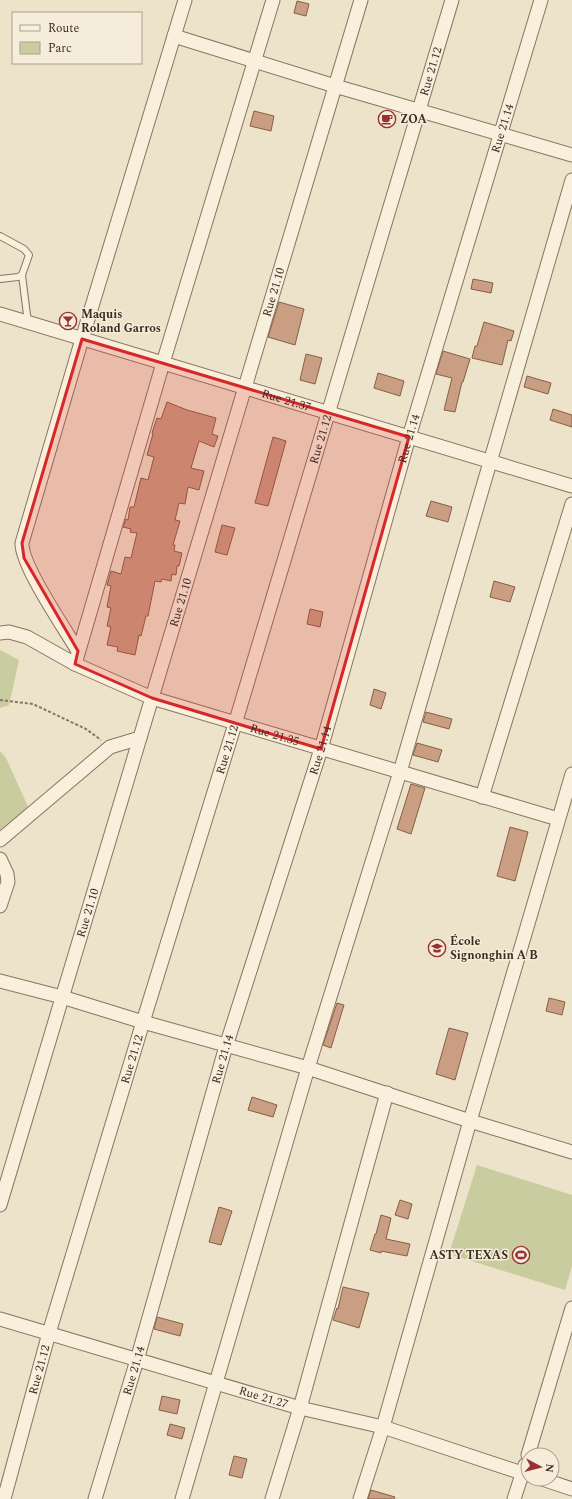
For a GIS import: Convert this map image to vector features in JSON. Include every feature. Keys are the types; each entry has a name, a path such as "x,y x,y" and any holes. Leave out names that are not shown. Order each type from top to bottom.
{"street":[{"path":"78,651 32,574 22,548 22,543 185,0"},
{"path":"75,664 163,363 273,0"},
{"name":"Rue 21.10","path":"0,1205 361,0"},
{"name":"Rue 21.12","path":"4,1499 49,1333 142,1022 235,724 452,0"},
{"name":"Rue 21.14","path":"95,1499 137,1360 226,1046 321,749 409,437 541,0"},
{"path":"174,36 335,86 572,155"},
{"path":"182,1499 217,1384 308,1068 400,772 572,180"},
{"name":"Rue 21.37","path":"0,314 82,340 329,412 572,486"},
{"path":"482,797 572,504"},
{"name":"Rue 21.35","path":"0,633 10,632 28,637 75,664 152,698 235,724 558,819"},
{"path":"0,840 110,747 140,738"},
{"path":"360,1499 383,1427 558,819 569,795 572,774"},
{"path":"0,858 7,874 8,882 0,906"},
{"path":"0,981 62,997 142,1022 308,1068 470,1121 572,1152"},
{"path":"272,1499 300,1408 387,1093"},
{"path":"531,1447 572,1308"},
{"name":"Rue 21.27","path":"0,1319 300,1408 383,1427 520,1472"},
{"path":"560,1485 572,1489"},
{"path":"514,1499 520,1486"}],"lane":[{"path":"0,236 28,252 29,255 22,274 28,323"},
{"path":"0,279 18,277 22,274"}],"path":[{"path":"0,700 33,704 86,729 110,747"}],"highlighted area":[{"path":"82,339 409,437 321,749 152,698 75,664 78,651 24,558 22,543"}],"green space":[{"path":"0,650 19,660 9,705 0,708"},
{"path":"0,751 6,758 29,809 0,830"},
{"path":"477,1165 572,1195 572,1266 565,1290 449,1254"}],"building":[{"path":"297,1 309,4 306,16 294,13"},
{"path":"254,111 274,116 271,131 250,126"},
{"path":"473,279 493,283 491,293 471,289"},
{"path":"279,302 304,309 295,345 268,337"},
{"path":"484,322 514,331 511,341 508,340 502,365 472,358"},
{"path":"443,351 470,359 462,382 455,412 444,410 452,378 436,374"},
{"path":"306,354 322,358 315,384 300,380"},
{"path":"378,373 404,381 400,396 374,388"},
{"path":"527,376 551,383 548,394 524,387"},
{"path":"167,402 187,410 216,418 212,434 218,436 214,447 199,441 191,468 204,471 199,490 188,487 185,504 179,503 175,520 180,521 173,545 175,545 174,551 182,553 179,566 177,566 176,575 172,574 171,581 162,579 161,582 155,581 148,616 146,616 141,636 139,635 135,655 117,651 118,647 107,645 111,627 107,626 111,608 107,607 111,586 107,585 111,571 121,574 125,557 131,558 137,533 130,532 131,529 123,527 126,519 128,520 130,507 134,507 141,478 148,480 154,457 147,455 152,433 157,418 161,419"},
{"path":"553,409 572,415 572,427 550,420"},
{"path":"273,437 286,441 268,506 255,503"},
{"path":"431,501 452,507 448,522 426,516"},
{"path":"222,525 235,528 227,555 215,552"},
{"path":"494,581 515,587 510,602 490,597"},
{"path":"310,609 323,612 320,627 307,624"},
{"path":"374,689 386,693 381,709 370,705"},
{"path":"426,712 452,719 449,729 423,722"},
{"path":"417,743 442,750 438,762 413,755"},
{"path":"411,784 425,788 411,834 397,829"},
{"path":"510,827 528,832 515,881 497,876"},
{"path":"549,998 565,1002 562,1015 546,1011"},
{"path":"337,1003 344,1005 331,1048 323,1045"},
{"path":"449,1028 468,1033 455,1080 436,1074"},
{"path":"252,1097 277,1105 273,1117 248,1110"},
{"path":"400,1200 412,1204 408,1219 395,1215"},
{"path":"219,1207 232,1211 221,1245 209,1242"},
{"path":"381,1215 391,1218 386,1239 410,1244 407,1256 381,1251 381,1253 370,1250"},
{"path":"343,1287 369,1293 359,1328 333,1320 337,1308 338,1309"},
{"path":"157,1317 183,1324 180,1336 154,1329"},
{"path":"162,1396 180,1400 177,1414 159,1410"},
{"path":"170,1424 185,1428 182,1439 167,1435"},
{"path":"234,1456 247,1459 242,1478 229,1475"},
{"path":"371,1490 395,1497 394,1499 368,1499"}],"place":[{"name":"ZOA","path":"387,119"},
{"name":"Maquis Roland Garros","path":"68,321"},
{"name":"École Signonghin A B","path":"437,948"},
{"name":"ASTY TEXAS","path":"521,1255"}]}
